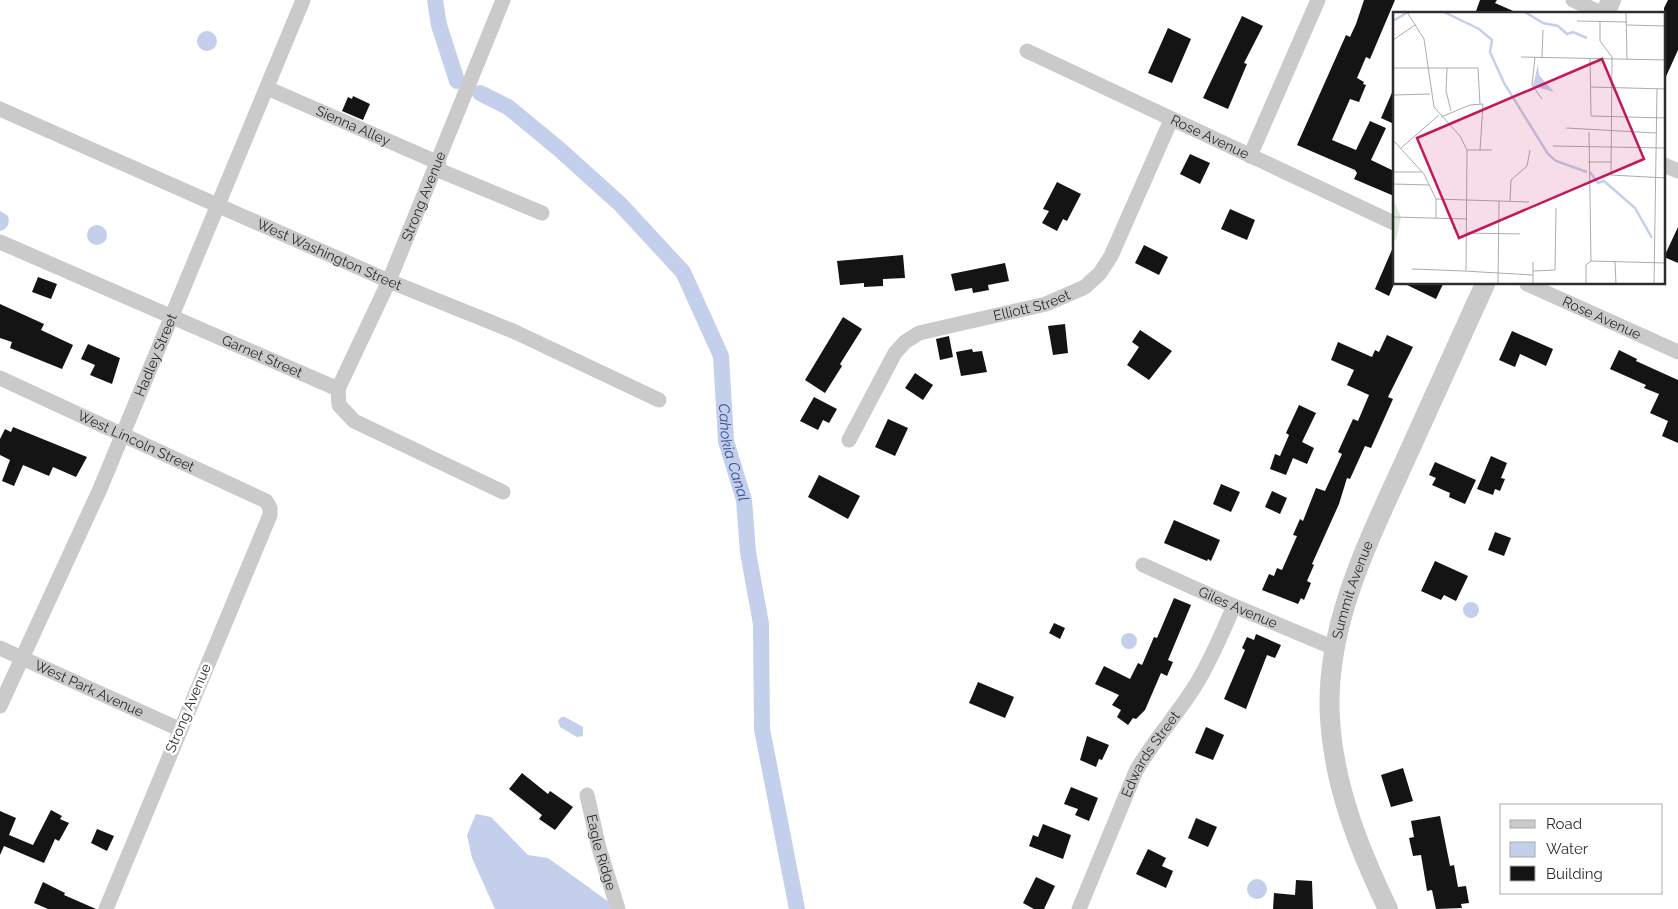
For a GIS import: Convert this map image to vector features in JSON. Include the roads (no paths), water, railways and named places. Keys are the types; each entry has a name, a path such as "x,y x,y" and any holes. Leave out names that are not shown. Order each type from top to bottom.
{"street":[{"name":"Hadley Street","path":"0,706 123,435 303,0"},
{"name":"Strong Avenue","path":"338,389 389,281 503,0"},
{"path":"1250,156 1318,0"},
{"path":"1573,0 1600,12"},
{"path":"1605,12 1611,0"},
{"name":"Rose Avenue","path":"1027,51 1393,223"},
{"name":"Sienna Alley","path":"267,88 542,213"},
{"name":"West Washington Street","path":"0,109 389,281 513,331 659,400"},
{"name":"Elliott Street","path":"849,440 895,353 905,342 919,333 1046,304 1070,295 1094,279 1111,256 1171,120"},
{"path":"1666,166 1678,171"},
{"name":"Garnet Street","path":"0,242 338,389"},
{"name":"Summit Avenue","path":"1388,909 1367,865 1339,780 1330,717 1330,679 1334,648 1350,592 1389,495 1485,285"},
{"name":"Rose Avenue","path":"1529,285 1678,352"},
{"name":"West Lincoln Street","path":"0,378 266,501 270,508"},
{"path":"338,389 339,404 354,421 503,492"},
{"name":"Strong Avenue","path":"106,909 179,729 270,515 270,508"},
{"name":"Giles Avenue","path":"1143,565 1334,648"},
{"name":"Edwards Street","path":"1079,909 1136,771 1147,752 1196,685 1215,651 1234,606"},
{"name":"West Park Avenue","path":"0,648 179,729"},
{"name":"Eagle Ridge","path":"587,795 599,848 618,909"}],"water":[{"path":"207,31 214,34 217,41 214,48 207,51 200,48 197,41 200,34"},
{"path":"0,211 8,216 9,221 7,227 0,231"},
{"path":"97,225 104,228 107,235 104,242 97,245 90,242 87,235 90,228"},
{"path":"1468,602 1474,602 1479,607 1477,616 1468,618 1463,613 1463,607"},
{"path":"1126,633 1132,633 1137,638 1135,647 1126,649 1121,644 1121,638"},
{"path":"561,717 565,717 583,727 583,736 577,737 560,727 558,721"},
{"path":"476,814 491,817 528,855 548,858 609,902 610,909 495,909 472,858 467,835"},
{"path":"1257,879 1264,882 1267,889 1264,896 1257,899 1250,896 1247,889 1250,882"}],"waterway":[{"name":"Cahokia Canal","path":"435,0 439,25 457,81"},
{"name":"Cahokia Canal","path":"480,93 508,107 559,149 620,204 683,272 721,356 726,441 744,500 748,552 761,624 762,729 797,909"}]}
